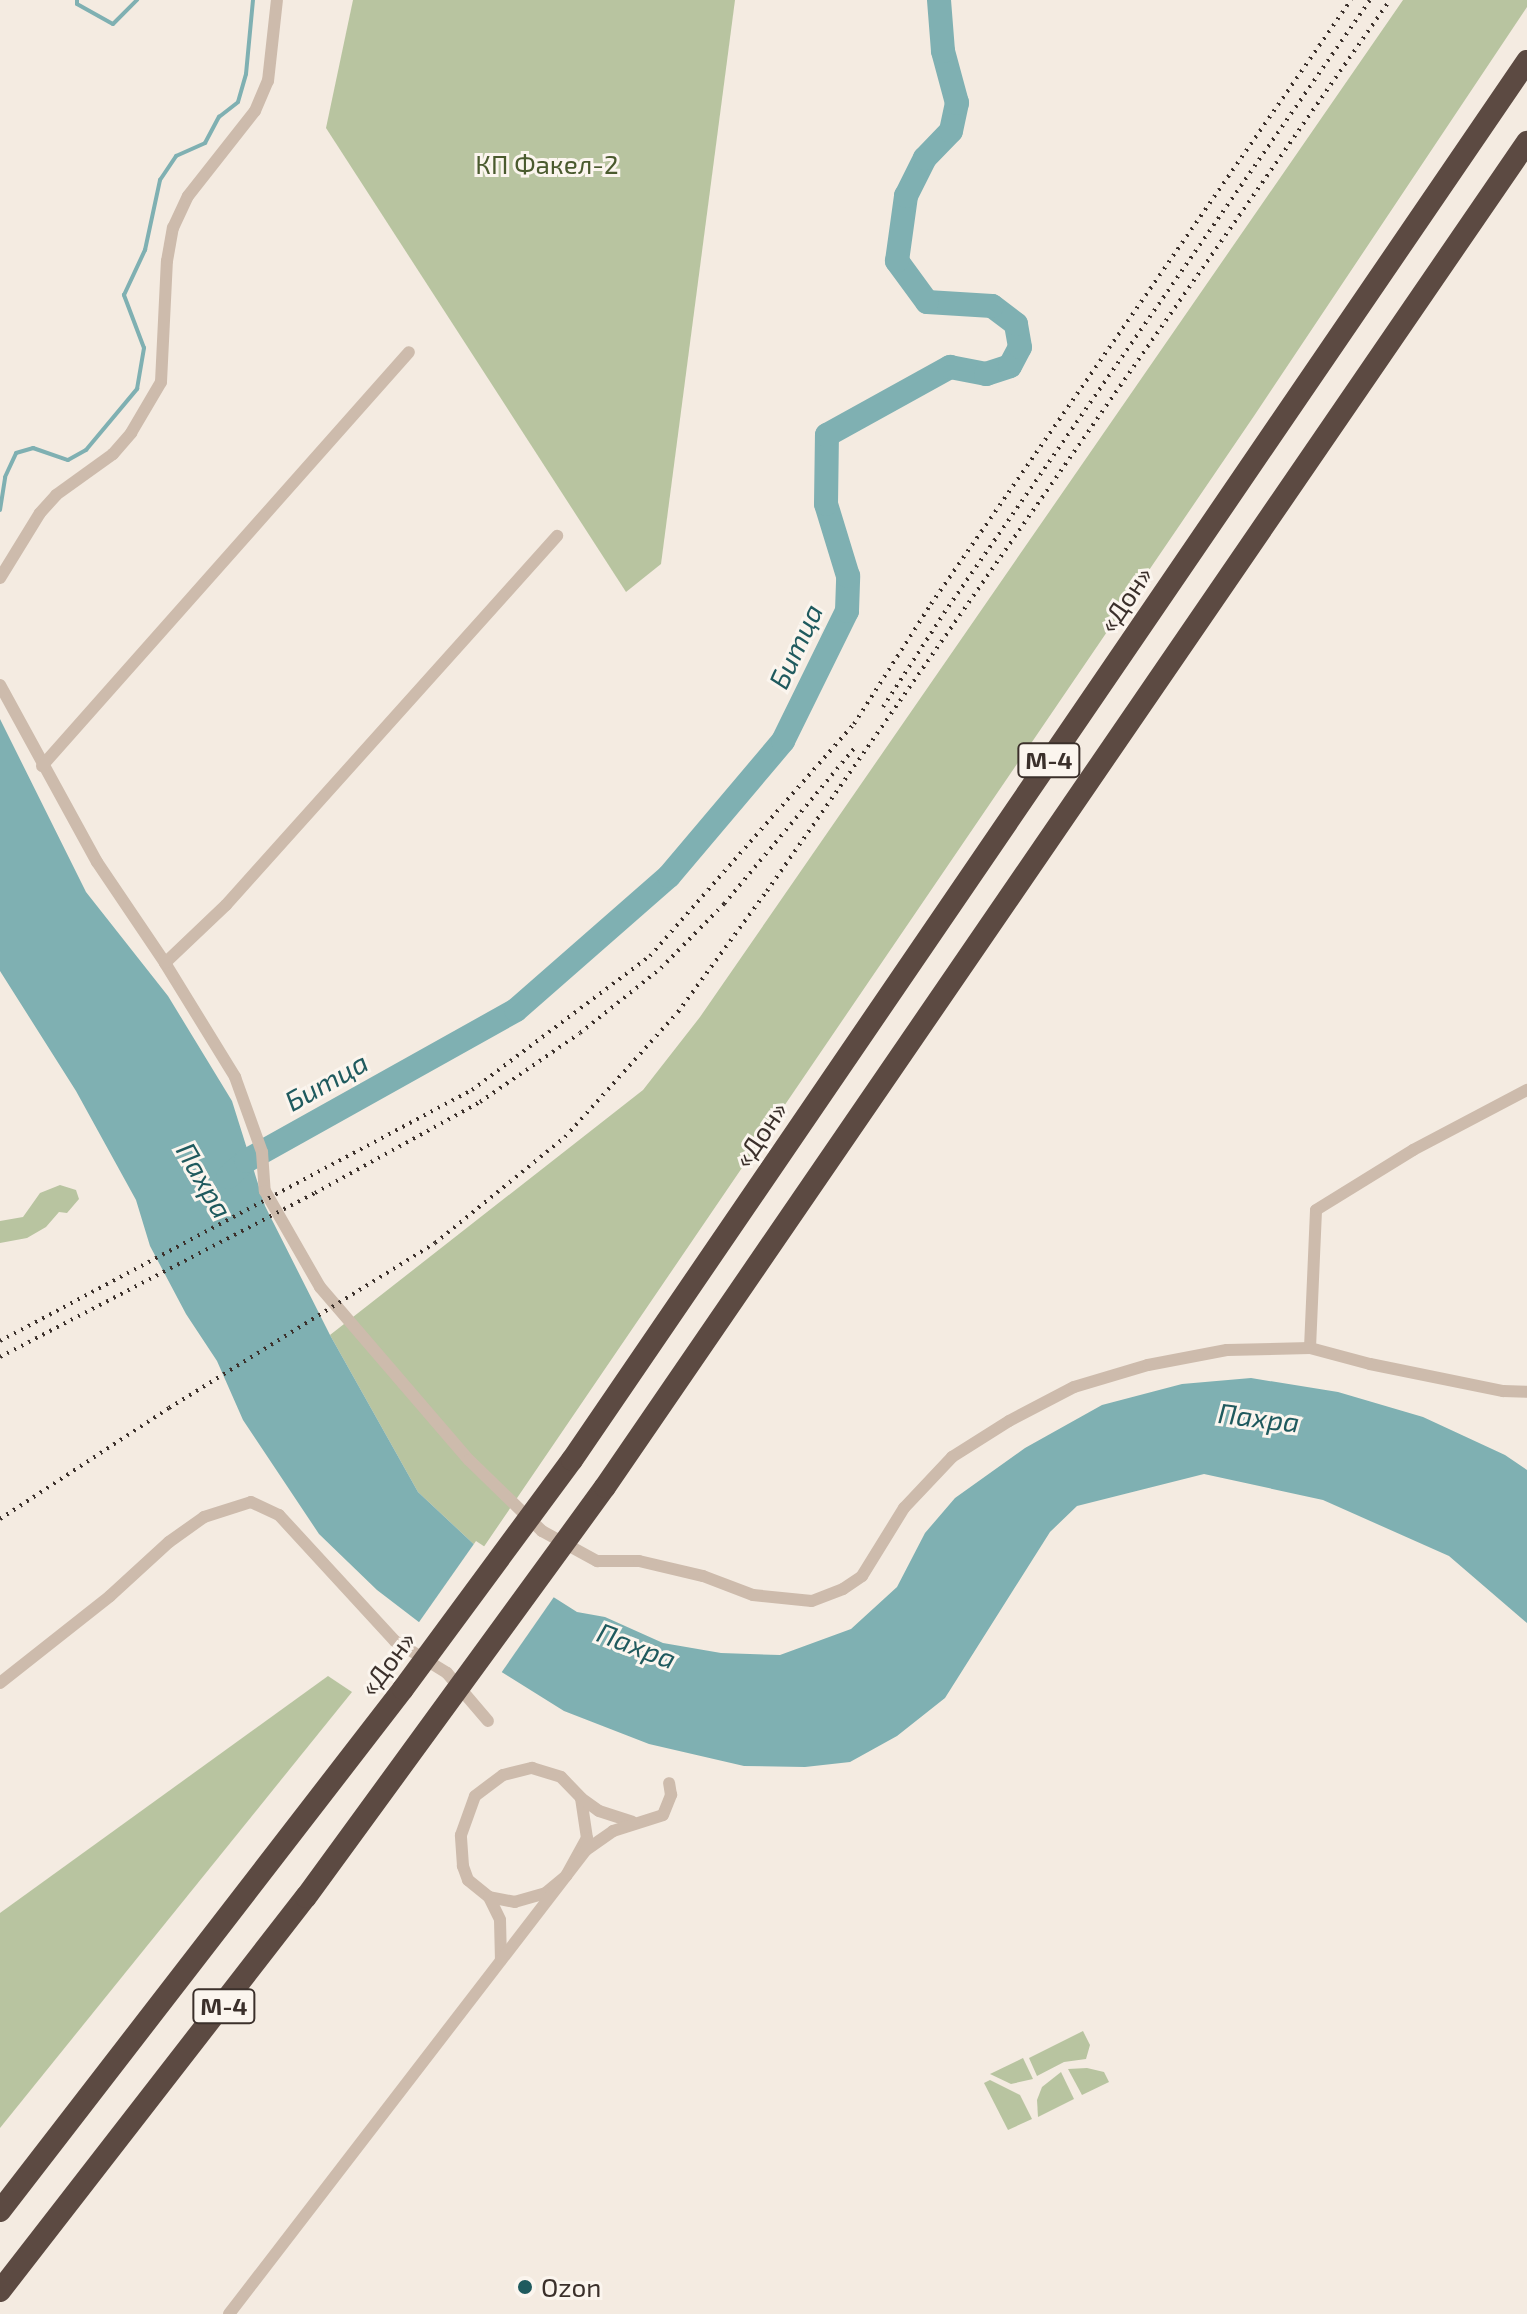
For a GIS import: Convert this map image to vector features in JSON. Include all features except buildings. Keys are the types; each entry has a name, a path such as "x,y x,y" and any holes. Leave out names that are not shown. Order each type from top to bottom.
{"highway":[{"name":"«Дон»","path":"0,2211 403,1689 572,1460 1527,61"},
{"name":"М-4","path":"0,2291 193,2047 441,1715 605,1487 1527,142"}],"street":[{"path":"0,578 40,513 56,495 113,454 131,433 161,382 167,261 173,228 188,196 255,111 268,81 277,0"},
{"path":"42,766 409,352"},
{"path":"165,963 226,905 557,536"},
{"path":"0,685 97,862 165,963 235,1077 262,1152 265,1191 320,1287 469,1460 542,1531 597,1561 639,1561 703,1576 753,1595 812,1601 843,1589 862,1576 904,1508 952,1457 1009,1421 1074,1387 1148,1365 1227,1350 1310,1348 1370,1364 1503,1391 1527,1392"},
{"path":"1310,1348 1316,1210 1413,1150 1527,1090"},
{"path":"0,1683 110,1596 169,1542 204,1517 251,1502 279,1515 395,1641 447,1673 488,1721"},
{"path":"501,1960 500,1920 489,1897 468,1880 463,1866 461,1835 475,1796 503,1775 532,1768 561,1777 599,1811 632,1822"},
{"path":"229,2314 586,1850 632,1822 663,1815 671,1795 669,1783"},
{"path":"489,1897 515,1902 546,1893 566,1876 587,1838 581,1798"}],"green space":[{"name":"КП Факел-2","path":"353,0 735,0 661,564 626,592 326,128"},
{"path":"1403,0 1527,0 1527,7 1254,416 481,1551 418,1492 330,1335 643,1090 700,1017"},
{"path":"60,1185 76,1190 79,1199 67,1213 59,1212 46,1227 27,1238 0,1243 0,1221 23,1217 40,1193"},
{"path":"328,1676 352,1692 0,2128 0,1913"},
{"path":"1083,2031 1090,2045 1086,2059 1064,2062 1037,2076 1029,2058"},
{"path":"1023,2058 1033,2079 1011,2084 990,2074"},
{"path":"1087,2068 1104,2072 1109,2082 1082,2095 1068,2069"},
{"path":"1061,2072 1074,2099 1038,2117 1037,2100 1042,2087"},
{"path":"990,2080 1020,2095 1032,2119 1008,2130 984,2083"}],"water":[{"name":"Пахра","path":"0,719 86,892 168,996 232,1101 265,1206 330,1335 418,1492 481,1551 577,1612 605,1617 663,1643 721,1653 780,1655 851,1629 897,1587 925,1533 955,1498 1025,1448 1102,1405 1182,1384 1251,1378 1338,1392 1423,1417 1505,1455 1527,1470 1527,1623 1449,1556 1323,1500 1204,1474 1077,1506 1050,1532 945,1698 897,1736 850,1762 805,1767 744,1766 649,1744 564,1711 487,1663 458,1652 377,1590 319,1534 243,1420 217,1361 186,1314 150,1246 136,1200 76,1091 0,971"}],"pier":[{"path":"476,1541 556,1594 499,1676 456,1655 417,1625"}],"waterway":[{"path":"77,0 77,4 113,24 137,0"},
{"path":"0,510 5,477 16,453 33,448 68,460 86,450 137,389 144,348 124,295 145,250 160,180 176,156 205,143 219,117 238,102 246,74 253,0"},
{"name":"Битца","path":"228,1177 246,1161 516,1010 669,876 783,741 847,611 848,576 826,504 827,435 950,367 986,374 1010,366 1020,347 1016,324 992,306 927,302 897,261 906,196 925,158 951,131 957,103 943,51 939,0"}],"railway":[{"path":"0,1341 472,1090 650,956 854,724 931,604 1351,0"},
{"path":"883,707 944,613 1370,0"},
{"path":"0,1519 169,1408 435,1243 565,1137 678,1012 767,891 1390,0"},
{"path":"0,1357 315,1193 480,1102 580,1033 661,968 724,904 856,746"}],"place":[{"name":"Ozon","path":"525,2287"}]}
